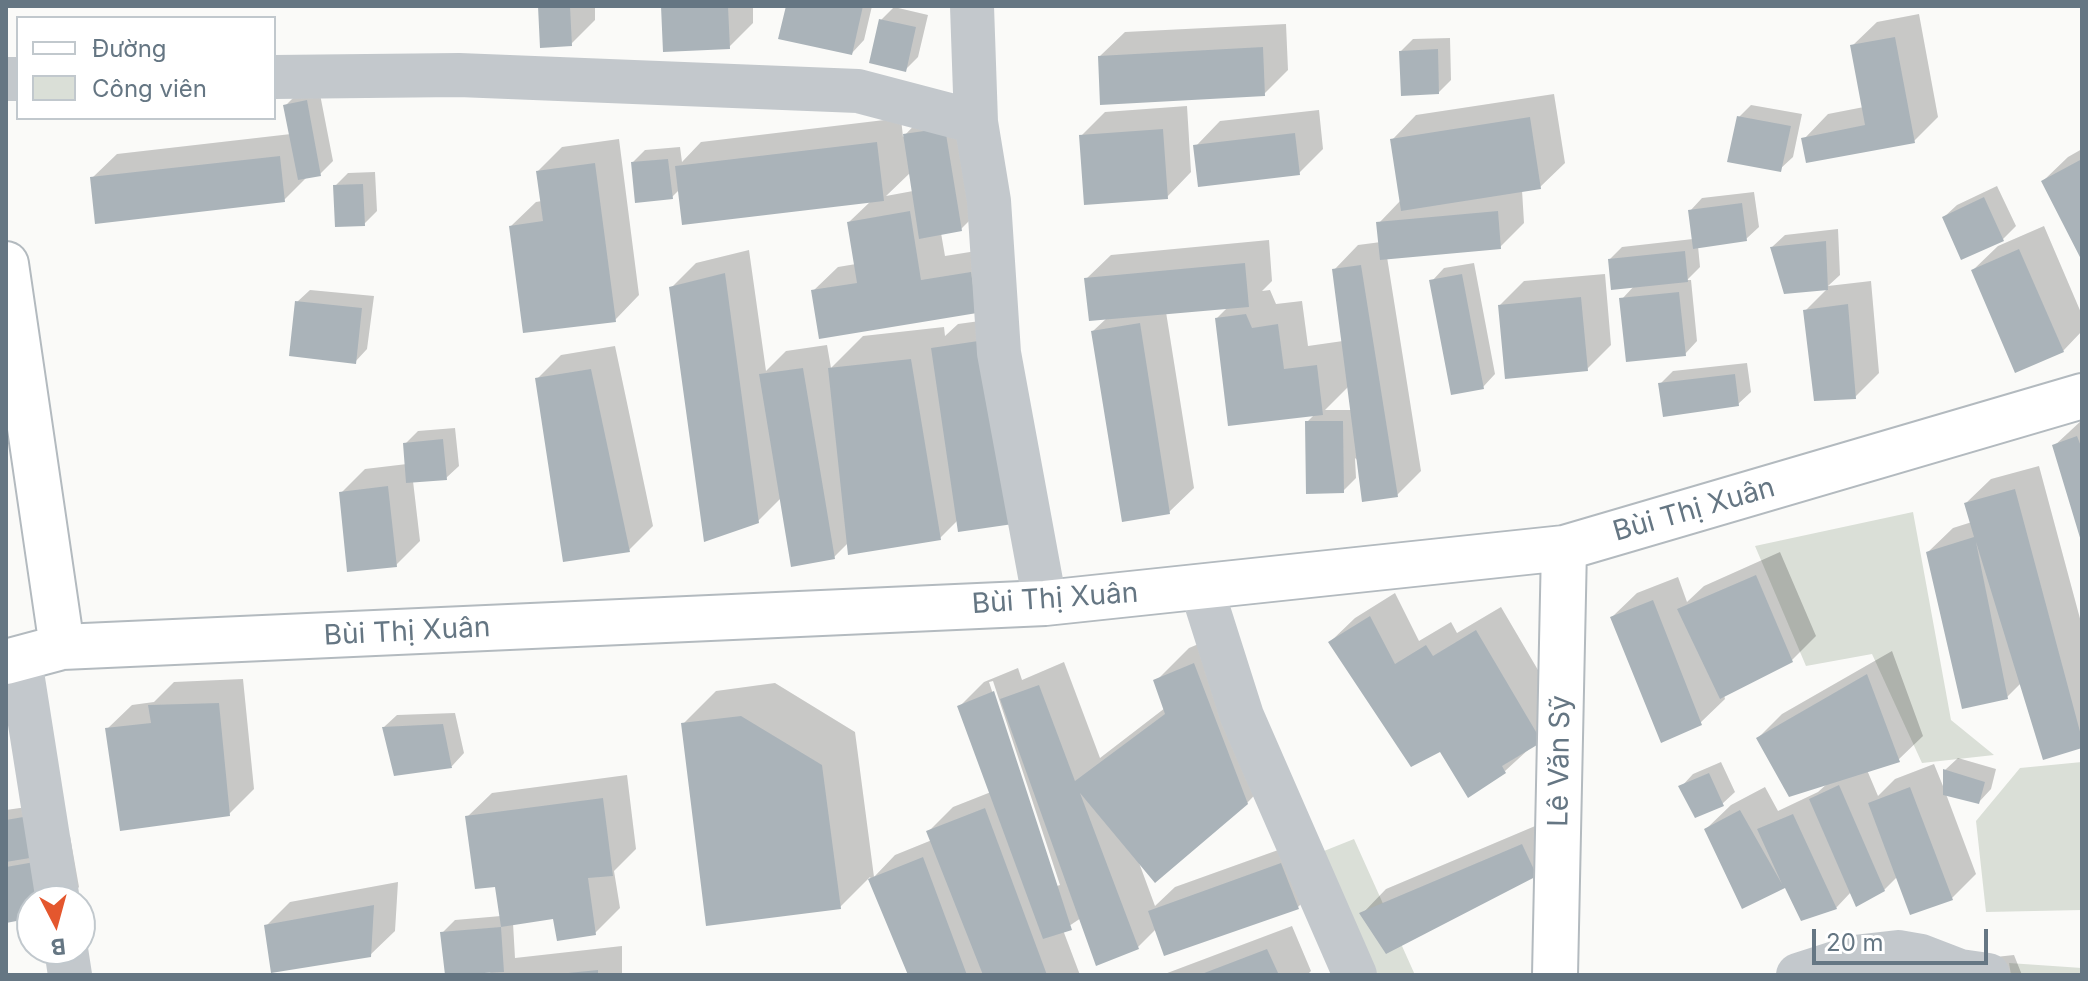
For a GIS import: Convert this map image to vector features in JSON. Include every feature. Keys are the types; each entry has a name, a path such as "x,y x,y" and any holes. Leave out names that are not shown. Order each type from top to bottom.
{"street":[{"path":"972,6 976,122 989,201 999,353 1045,603"},
{"path":"276,77 459,75 858,91 976,122"},
{"path":"6,264 62,647"},
{"name":"Bùi Thị Xuân","path":"13,661 62,647 1045,603 1564,548 2082,396"},
{"name":"Lê Văn Sỹ","path":"1555,975 1564,548"},
{"path":"1201,587 1242,716 1355,975"},
{"path":"13,661 55,885"},
{"path":"1798,975 1854,957 1898,952 1921,956 1960,971 1988,975"}],"green space":[{"path":"1913,512 1951,720 1994,755 1922,763 1872,654 1806,666 1755,546"},
{"path":"2082,762 2082,910 1986,912 1976,821 2020,768"},
{"path":"1354,839 1415,975 1334,975 1294,863"},
{"path":"2009,963 2082,968 2082,975 2011,975"}],"building":[{"path":"538,6 570,6 572,46 540,48"},
{"path":"661,6 728,6 730,49 663,52"},
{"path":"786,6 863,6 852,55 778,39"},
{"path":"879,19 916,27 906,72 869,63"},
{"path":"1895,37 1915,143 1806,163 1801,138 1865,125 1850,45"},
{"path":"1263,47 1265,96 1100,105 1098,56"},
{"path":"1438,49 1439,94 1401,96 1399,51"},
{"path":"307,100 321,176 298,180 283,105"},
{"path":"1737,116 1791,126 1781,172 1727,162"},
{"path":"1530,117 1541,189 1401,211 1390,139"},
{"path":"945,128 962,231 919,239 903,134"},
{"path":"1163,129 1168,199 1084,205 1079,135"},
{"path":"1295,133 1300,175 1198,187 1193,145"},
{"path":"877,142 884,201 682,225 675,166"},
{"path":"280,156 285,202 95,224 90,177"},
{"path":"668,159 673,199 635,203 631,162"},
{"path":"2082,159 2082,261 2041,181"},
{"path":"595,163 616,322 523,333 509,226 543,221 536,171"},
{"path":"363,184 365,226 335,227 333,185"},
{"path":"1984,197 2004,241 1961,260 1942,217"},
{"path":"1742,203 1747,241 1693,249 1688,210"},
{"path":"910,211 921,280 971,272 977,313 819,339 811,290 857,283 847,222"},
{"path":"1498,211 1501,249 1380,260 1376,222"},
{"path":"1826,241 1828,290 1784,294 1770,247"},
{"path":"2019,249 2064,352 2015,373 1971,270"},
{"path":"1685,251 1688,282 1611,290 1608,259"},
{"path":"1245,263 1249,307 1089,321 1084,278"},
{"path":"1361,265 1398,497 1362,502 1332,269"},
{"path":"725,273 759,523 704,542 669,287"},
{"path":"1462,274 1484,389 1451,395 1429,280"},
{"path":"1679,292 1686,356 1626,362 1619,298"},
{"path":"1581,297 1588,371 1505,379 1498,305"},
{"path":"295,301 362,308 356,364 289,356"},
{"path":"1848,304 1856,399 1814,401 1803,310"},
{"path":"1246,314 1252,328 1278,324 1284,369 1317,365 1323,415 1228,426 1215,318"},
{"path":"1140,323 1170,514 1122,522 1091,331"},
{"path":"985,340 1013,524 958,532 931,348"},
{"path":"911,359 941,540 848,555 828,368"},
{"path":"803,368 835,559 791,567 759,374"},
{"path":"591,369 630,552 563,562 535,378"},
{"path":"1735,374 1739,406 1663,417 1658,383"},
{"path":"1305,421 1343,421 1344,493 1306,494"},
{"path":"2077,436 2082,449 2081,541 2052,445"},
{"path":"443,439 447,480 406,483 403,443"},
{"path":"388,486 397,567 347,572 339,492"},
{"path":"2015,489 2082,739 2082,748 2043,760 1976,542 2008,699 1962,709 1926,552 1974,537 1964,503"},
{"path":"1756,575 1793,662 1720,699 1677,609"},
{"path":"1653,600 1702,725 1661,743 1610,617"},
{"path":"1370,616 1395,664 1426,645 1433,656 1476,630 1542,742 1502,766 1506,773 1468,798 1440,752 1411,767 1328,642"},
{"path":"1194,663 1248,804 1155,883 1080,793 1139,949 1096,966 1000,699 1039,685 1075,781 1165,714 1153,680"},
{"path":"1867,674 1900,762 1789,797 1756,738"},
{"path":"994,691 1072,930 1043,939 957,706"},
{"path":"219,703 230,816 120,831 105,728 151,723 148,705"},
{"path":"741,716 822,765 841,909 706,926 681,723"},
{"path":"443,724 452,768 394,776 382,727"},
{"path":"1943,769 1985,782 1979,804 1943,795"},
{"path":"1709,773 1724,806 1695,818 1678,786"},
{"path":"1839,785 1885,891 1856,907 1809,799"},
{"path":"1910,787 1953,900 1910,915 1868,803"},
{"path":"603,798 613,876 588,878 596,935 557,941 553,919 501,927 495,887 475,889 465,816"},
{"path":"985,808 1047,975 983,975 926,831"},
{"path":"1740,810 1782,884 1757,829 1793,814 1837,909 1801,921 1785,888 1742,909 1704,829"},
{"path":"29,816 36,857 6,862 6,820"},
{"path":"1522,844 1537,876 1386,954 1359,913"},
{"path":"923,857 967,975 908,975 868,879"},
{"path":"46,860 51,885 16,885 16,921 6,923 6,867"},
{"path":"1281,863 1299,909 1164,956 1148,911"},
{"path":"374,905 371,957 271,973 264,925"},
{"path":"501,927 504,972 445,975 440,932"},
{"path":"1267,949 1279,975 1199,975"},
{"path":"598,970 598,975 568,975 568,973"}]}
